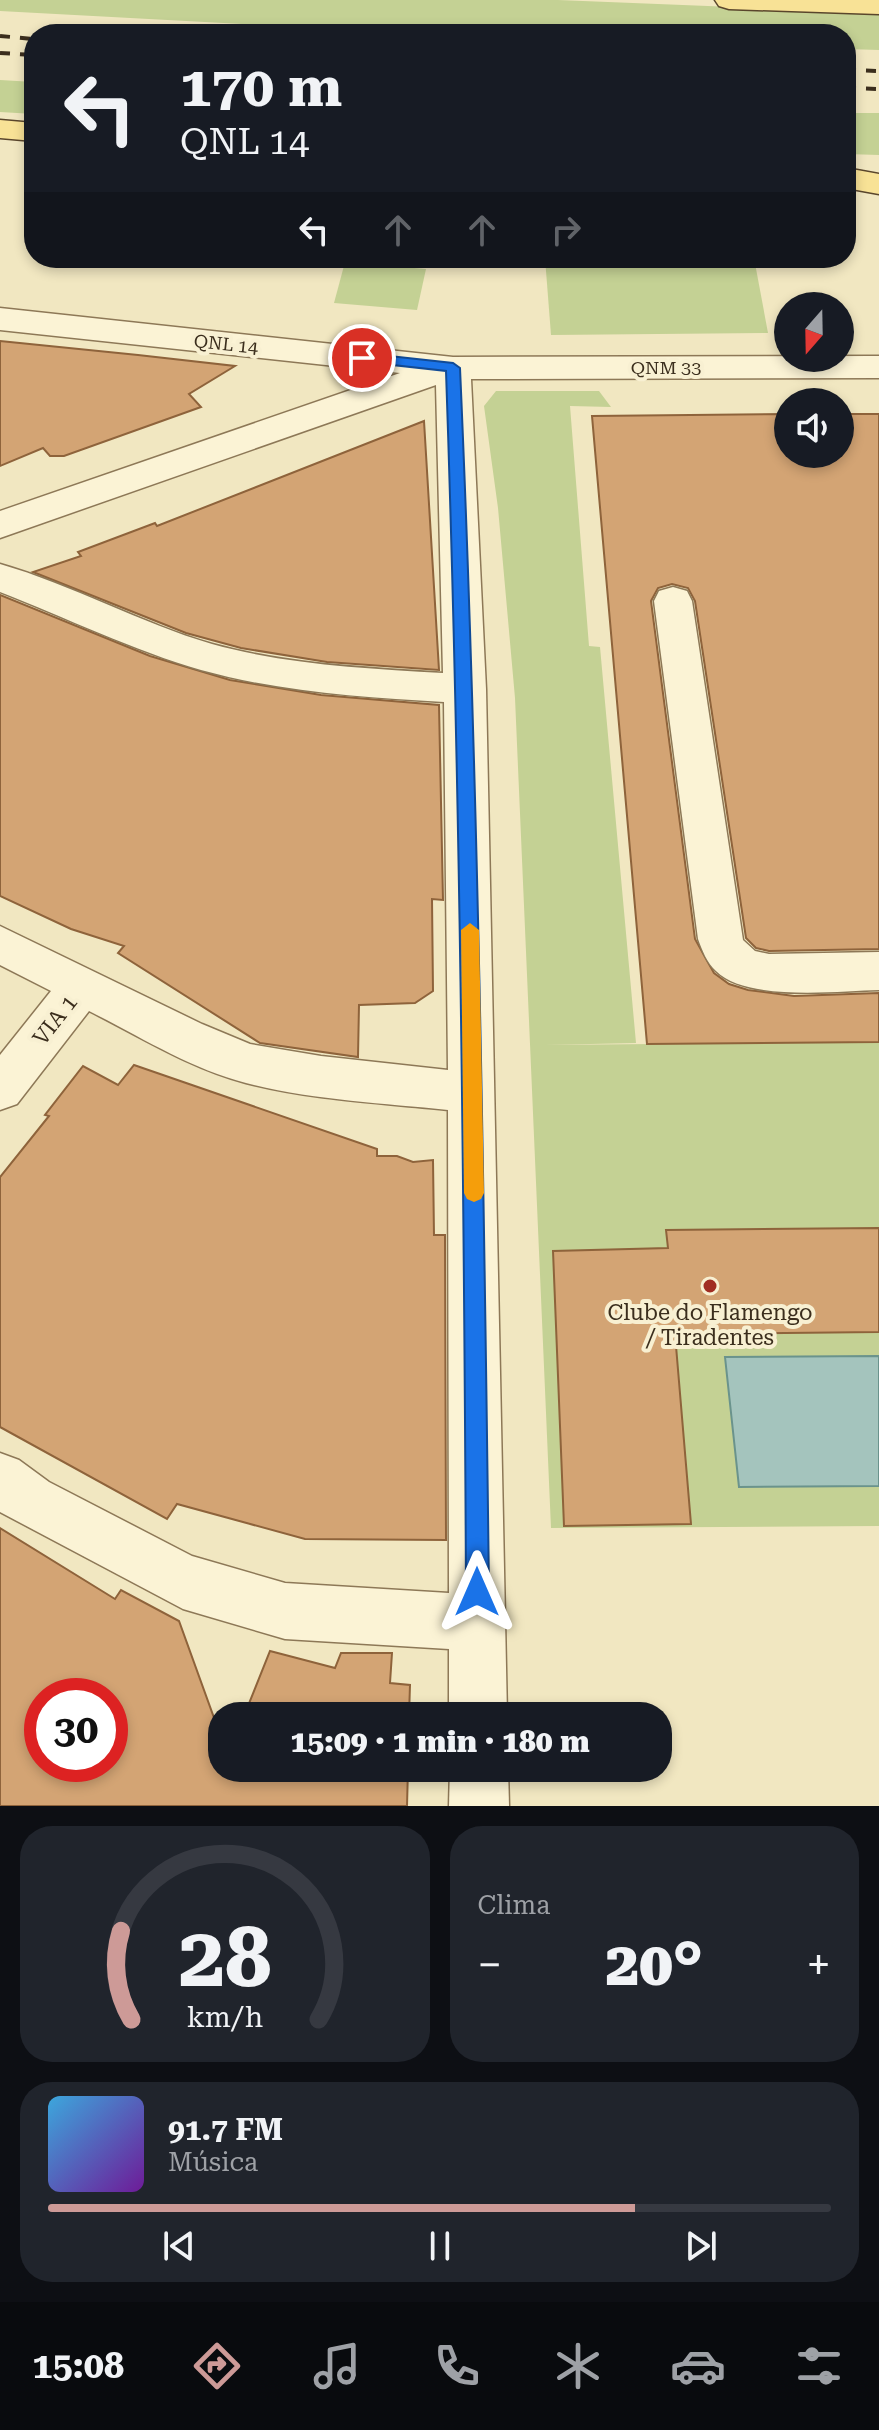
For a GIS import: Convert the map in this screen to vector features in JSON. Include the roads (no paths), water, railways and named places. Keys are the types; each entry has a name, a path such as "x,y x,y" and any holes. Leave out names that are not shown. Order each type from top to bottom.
{"main road":[{"path":"729,0 879,5"},
{"path":"0,129 24,131"},
{"path":"856,176 879,175"},
{"path":"856,178 879,184"}],"street":[{"name":"QNL 14","path":"0,319 453,368"},
{"name":"QNM 33","path":"453,368 879,367"},
{"path":"0,525 453,368 466,689 478,1702"},
{"path":"0,577 203,656 281,674 331,681 466,689"},
{"path":"673,601 720,939 726,953 739,964 761,970 879,971"},
{"path":"0,944 186,1038 246,1063 321,1076 473,1093"},
{"name":"VIA 1","path":"0,1090 81,987"},
{"path":"0,1479 30,1501 183,1581 285,1611 477,1623"},
{"path":"479,1782 479,1806"}],"water":[{"path":"879,1356 879,1486 739,1487 725,1357"}],"railway":[{"path":"0,36 24,38"},
{"path":"0,53 24,54"},
{"path":"856,70 879,71"},
{"path":"856,88 879,89"}],"place":[{"name":"Clube do Flamengo / Tiradentes","path":"710,1286"}]}
